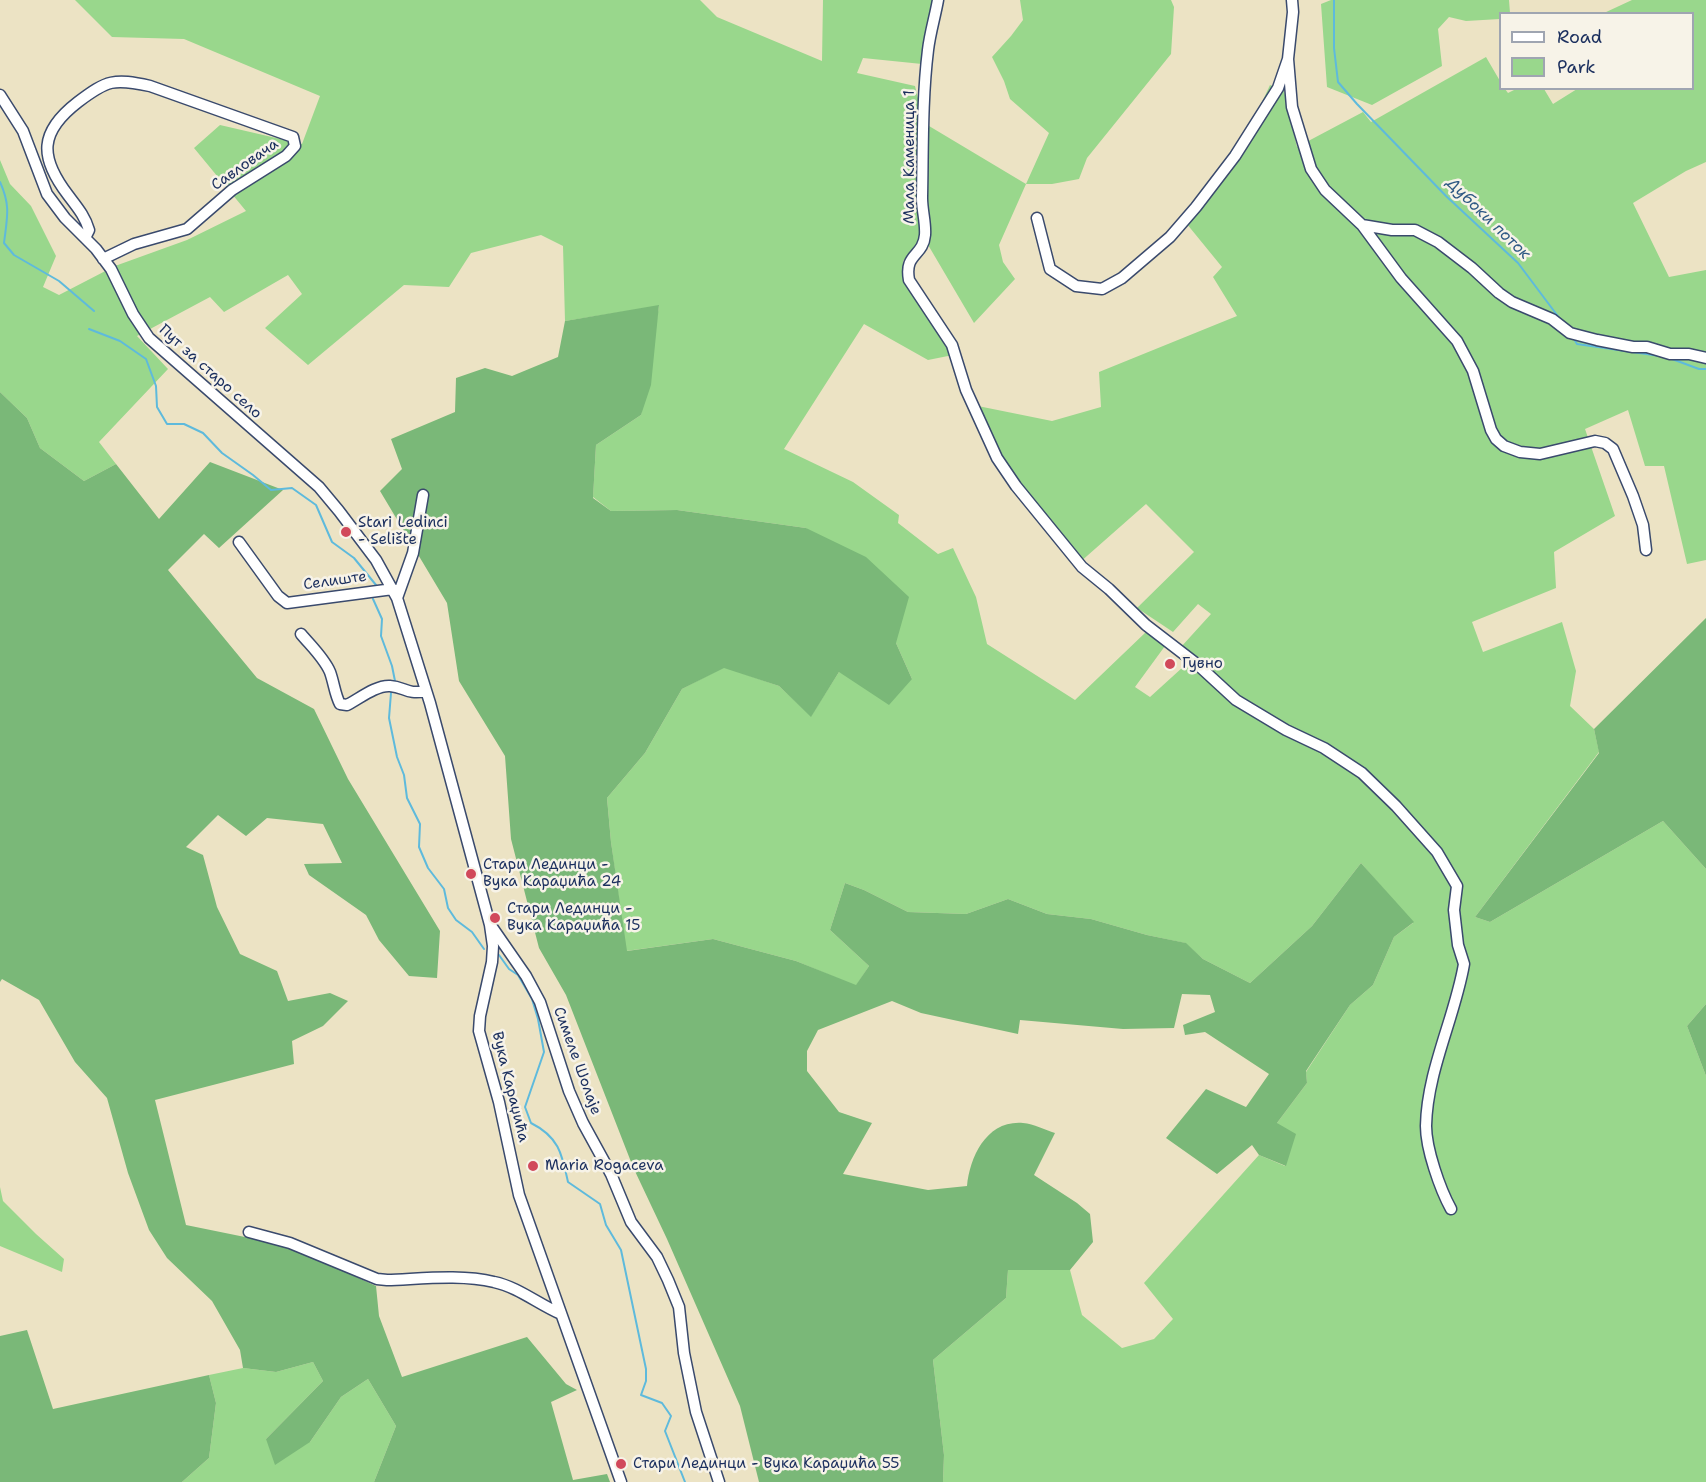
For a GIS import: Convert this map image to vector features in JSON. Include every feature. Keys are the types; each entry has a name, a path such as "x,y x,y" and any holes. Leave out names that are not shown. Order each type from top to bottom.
{"street":[{"name":"Мала Каменица 1","path":"938,0 928,50 925,97 922,199 925,236 922,246 910,261 907,269 909,280 952,345 966,390 997,458 1016,486 1082,567 1146,624 1198,664 1236,700 1286,730 1324,748 1362,773 1414,825 1448,869 1457,886 1454,910 1458,945 1464,964 1430,1091 1426,1127 1433,1163 1451,1209"},
{"path":"1292,0 1293,12 1288,59 1289,86 1292,107 1311,170 1325,190 1362,225 1401,278 1458,341 1473,371 1491,430 1496,439 1504,446 1520,452 1540,454 1595,441 1605,443 1613,449 1643,525 1646,550"},
{"path":"1037,218 1050,269 1076,286 1102,289 1122,278 1170,237 1235,156 1278,88 1288,59"},
{"name":"Савловача","path":"85,238 89,230 85,217 51,170 47,150 51,131 63,114 102,84 127,81 150,86 293,137 295,146 286,156 232,190 186,229 134,244 103,259"},
{"name":"Пут за старо село","path":"0,95 23,131 47,194 65,219 85,238 111,269 133,314 149,338 319,487 376,560 395,593"},
{"path":"1362,225 1392,230 1415,230 1472,268 1512,302 1552,319 1570,333 1633,347 1647,347 1670,354 1689,354 1706,358"},
{"path":"395,593 414,554 423,495"},
{"name":"Селиште","path":"239,542 278,596 287,603 395,593"},
{"name":"Вука Караџића","path":"395,593 426,691 490,925 493,946 492,962 479,1031 502,1114 519,1195 621,1482"},
{"path":"301,634 329,670 340,704 347,705 384,686 393,686 407,692 426,691"},
{"name":"Симеле Шолаје","path":"490,925 526,976 540,1002 569,1091 583,1123 611,1174 631,1222 657,1257 668,1280 679,1307 684,1353 696,1412 719,1482"},
{"path":"249,1232 290,1243 377,1279 387,1281 452,1279 493,1282 512,1288 561,1314"}],"green space":[{"path":"75,0 700,0 717,17 822,61 823,0 934,0 922,64 863,58 857,73 915,86 924,123 1026,184 999,245 1003,262 1015,279 974,323 924,238 903,261 904,279 953,355 928,360 864,324 784,449 853,482 899,515 898,523 938,554 953,548 976,597 987,644 1075,700 1146,632 1165,646 1135,687 1150,697 1194,657 1181,647 1211,614 1198,604 1173,632 1137,608 1194,552 1146,504 1079,563 993,461 968,404 1052,421 1101,407 1099,372 1237,316 1213,277 1222,267 1182,218 1250,128 1270,85 1284,91 1297,147 1363,112 1371,122 1486,57 1499,79 1499,90 1506,90 1508,93 1514,90 1545,90 1553,104 1575,90 1694,90 1694,12 1606,12 1632,0 1706,0 1706,162 1686,171 1633,203 1669,277 1706,270 1706,560 1687,564 1664,466 1645,466 1628,410 1585,429 1615,516 1554,552 1556,588 1472,622 1483,652 1562,622 1576,671 1570,706 1594,729 1599,752 1475,917 1490,922 1663,821 1706,869 1706,1004 1687,1026 1706,1076 1706,1482 943,1482 944,1455 933,1360 1006,1298 1008,1270 1070,1270 1082,1315 1122,1348 1154,1339 1173,1319 1144,1283 1259,1155 1285,1166 1277,1123 1307,1083 1306,1072 1350,1005 1373,985 1394,937 1413,923 1361,863 1312,926 1250,983 1203,959 1185,943 1091,919 1047,914 1008,899 966,914 908,912 845,883 830,930 869,966 856,986 796,961 713,939 626,951 607,798 645,753 682,689 724,667 779,686 811,716 839,672 912,679 896,643 806,528 677,510 611,511 593,497 596,445 641,415 659,306 565,321 563,246 541,235 471,253 449,287 404,285 308,365 265,328 302,294 288,275 224,312 210,297 137,336 168,369 99,442 116,464 84,481 40,448 27,418 0,392 0,160 10,184 31,206 56,256 43,287 59,295 115,266 187,240 246,211 194,148 220,125 302,144 320,96 184,39 112,37"},
{"path":"1020,0 1171,0 1174,7 1171,54 1087,158 1079,179 1052,184 1026,184 1049,133 1010,99 992,57 1023,20"},
{"path":"1331,0 1509,0 1510,12 1499,12 1499,19 1466,21 1449,17 1438,29 1442,66 1372,105 1327,87 1321,4"},
{"path":"659,305 651,385 641,415 596,445 593,498 611,511 677,510 806,528 866,557 909,597 896,643 912,679 889,705 839,672 811,717 779,686 724,668 682,689 645,753 607,798 627,951 713,939 796,961 856,985 869,966 830,930 845,883 908,912 966,914 1008,899 1047,914 1091,919 1186,943 1203,959 1250,983 1312,926 1361,863 1414,922 1394,937 1373,985 1350,1005 1306,1071 1307,1083 1277,1123 1296,1134 1286,1166 1259,1155 1252,1145 1217,1174 1166,1138 1206,1089 1246,1107 1269,1074 1205,1032 1185,1035 1183,1025 1215,1012 1210,995 1182,994 1174,1028 1123,1029 1020,1020 1018,1034 921,1013 892,1001 818,1030 807,1051 807,1071 839,1112 872,1123 843,1174 928,1190 967,1186 972,1163 990,1134 999,1127 1023,1123 1055,1133 1034,1175 1090,1214 1093,1242 1070,1270 1008,1270 1006,1298 933,1360 944,1455 943,1482 759,1482 740,1406 633,1167 566,995 539,948 511,839 505,756 459,681 447,603 380,491 402,469 391,439 455,412 456,378 485,368 512,376 558,357 565,321"},
{"path":"0,392 27,418 40,448 84,481 116,464 159,519 210,462 283,490 219,548 204,534 168,570 257,678 314,709 348,779 440,931 437,978 409,976 379,940 366,915 309,875 304,864 342,863 323,824 267,818 246,836 218,815 186,847 203,855 217,907 240,954 277,971 288,1001 330,993 348,1001 323,1026 292,1041 294,1064 155,1100 186,1225 289,1246 376,1286 379,1316 402,1377 527,1337 566,1384 577,1390 551,1402 573,1480 607,1474 610,1482 374,1482 396,1426 368,1379 341,1397 310,1442 275,1465 266,1439 323,1381 313,1362 276,1372 243,1368 240,1350 212,1301 167,1258 149,1230 128,1173 107,1098 75,1062 39,1000 2,979 0,982"},
{"path":"1706,618 1706,869 1663,821 1490,922 1475,917 1599,753 1594,729"},
{"path":"1706,1004 1706,1076 1687,1026"},
{"path":"0,1187 3,1201 64,1259 62,1272 0,1246"},
{"path":"27,1330 53,1409 209,1375 216,1403 209,1458 182,1482 0,1482 0,1336"},
{"path":"313,1362 323,1381 266,1439 310,1442 341,1397 368,1379 396,1426 374,1482 182,1482 209,1458 216,1403 209,1375 243,1368 276,1372"}],"waterway":[{"name":"Дубоки поток","path":"1334,0 1334,48 1338,82 1446,196 1518,263 1560,319"},
{"path":"0,182 7,205 4,243 14,255 59,281 94,311"},
{"path":"89,329 120,341 146,359 156,386 157,407 167,424 184,424 203,433 222,453 271,490 292,488 316,505 332,542 354,558 376,585"},
{"name":"Дубоки поток","path":"1574,339 1577,344 1660,356"},
{"name":"Дубоки поток","path":"1672,359 1699,369 1706,369"},
{"path":"373,599 382,619 381,636 395,681"},
{"path":"391,693 389,718 397,757 404,775 407,798 420,824 419,847 428,868 444,889 448,908 456,920 472,932 484,949"},
{"path":"499,955 509,969 518,975 532,999 544,1052 525,1107 531,1123 548,1134 558,1147 568,1182 600,1204 606,1225 621,1250 646,1369 646,1381 641,1395 662,1403 671,1416 665,1431 685,1482"}],"place":[{"name":"Stari Ledinci - Selište","path":"346,532"},
{"name":"Гувно","path":"1170,664"},
{"name":"Стари Лединци - Вука Караџића 24","path":"471,874"},
{"name":"Стари Лединци - Вука Караџића 15","path":"495,918"},
{"name":"Maria Rogaceva","path":"533,1166"},
{"name":"Стари Лединци - Вука Караџића 55","path":"621,1464"}]}
